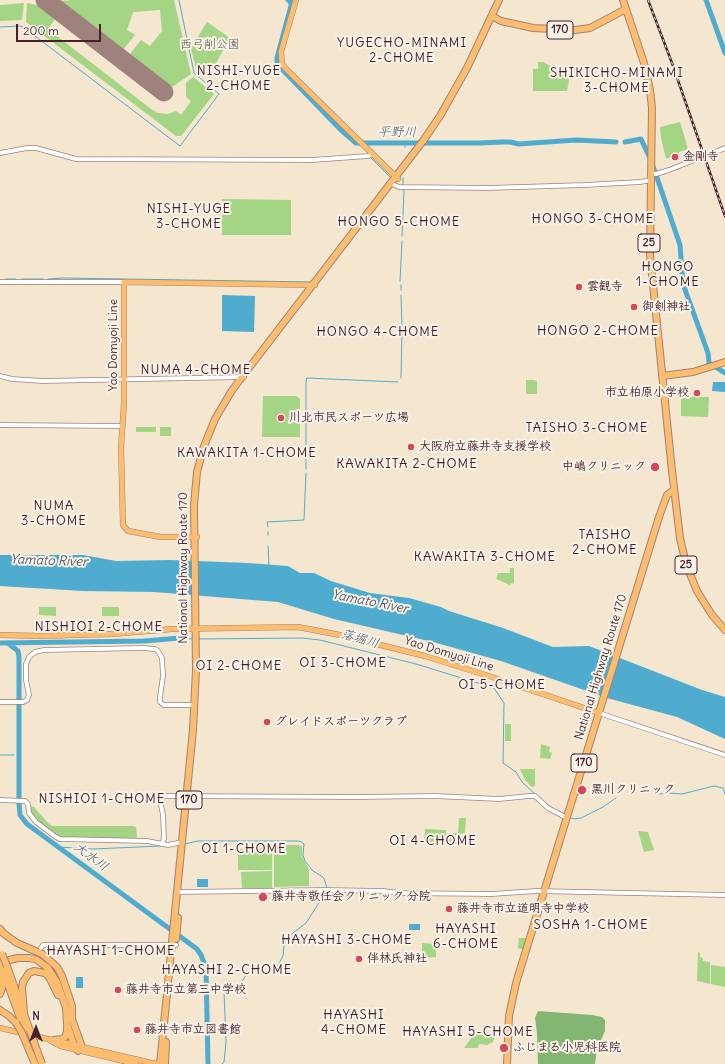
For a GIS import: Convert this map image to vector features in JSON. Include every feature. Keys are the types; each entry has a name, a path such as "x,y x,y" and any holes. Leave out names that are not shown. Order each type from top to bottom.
{"highway":[{"name":"National Highway Route 170","path":"493,16 499,0"},
{"name":"National Highway Route 170","path":"165,1064 175,928 197,712 195,523 197,472 208,436 215,419 228,396 424,143 455,90 502,0"},
{"name":"25","path":"623,0 650,86 654,175 650,255 680,538 691,578 704,603 725,630"},
{"name":"170","path":"493,16 510,23 533,28 550,30 580,30 590,28 626,9"},
{"path":"662,376 694,372 725,362"},
{"name":"National Highway Route 170","path":"507,1064 510,1007 544,891 665,499 667,494 674,490"},
{"path":"0,929 13,941 42,954 57,967 62,976 72,1006 72,1019 80,1049"},
{"name":"National Highway Route 170","path":"160,1064 174,941"},
{"path":"2,960 27,956 34,957 45,962 55,972 73,1013"},
{"path":"2,960 30,958 37,960 48,968 57,982 66,1008 67,1032 65,1037 62,1039 54,1040"},
{"path":"0,994 2,988 2,960"},
{"path":"2,960 24,1013"},
{"path":"2,960 27,1030 42,1064"},
{"path":"36,1064 27,1030 22,988 23,982 29,973 34,971 45,973 49,977 56,990 74,1045 80,1049"},
{"path":"0,1010 16,1023 36,1064"}],"main road":[{"path":"296,0 281,52 282,64 397,178"},
{"name":"Yao Domyoji Line","path":"196,539 167,537 128,531 123,525 121,447 124,282 314,285"},
{"name":"Yao Domyoji Line","path":"0,635 112,634 162,630 288,626 313,629 375,643 438,660 599,712"},
{"path":"0,1028 74,1045"},
{"path":"45,1038 61,1046 156,1064"},
{"path":"80,1049 136,1064"}],"street":[{"path":"0,153 27,148 36,148 76,159 298,160 366,156 372,154"},
{"path":"392,184 399,187 495,188 640,182 654,175 725,148"},
{"path":"0,282 124,282"},
{"path":"0,376 12,379 43,381 243,377"},
{"path":"0,425 122,426"},
{"path":"0,702 26,702 29,697 26,680 26,664 29,657 35,652 44,650 143,648 155,649 162,658 163,676 160,702 164,704 192,705"},
{"path":"599,712 725,754"},
{"path":"162,843 164,839 163,815 160,801 161,798 166,796 435,796 499,799 535,796 548,808 567,817"},
{"path":"0,800 19,800 27,802 29,813 36,822 60,840 147,841 171,844 183,841"},
{"path":"179,892 325,890 383,891 399,893 492,894 544,891 725,895"},
{"path":"41,948 43,945 174,941"}],"green space":[{"path":"174,0 191,74 172,87 130,54 141,40 150,46 162,31 160,10 133,12 127,30 135,35 123,50 60,1"},
{"path":"24,3 22,20 0,21 0,5"},
{"path":"27,3 37,5 55,19 48,29 158,113 168,114 176,111 181,115 191,101 186,97 186,83 193,77 214,94 181,136 176,136 26,22"},
{"name":"西弓削公園","path":"207,22 230,38 215,65 210,62 201,76 197,73 191,48"},
{"path":"538,62 543,62 565,74 570,75 567,91 533,91 533,69 538,69"},
{"path":"680,122 688,149 666,159 660,127"},
{"path":"222,199 291,200 291,235 222,235"},
{"path":"526,380 537,381 537,394 526,394"},
{"name":"川北市民スポーツ広場","path":"263,396 296,396 300,399 300,437 262,437"},
{"path":"681,397 709,397 708,417 681,416"},
{"path":"136,427 156,427 156,432 136,432"},
{"path":"160,427 171,427 171,436 160,436"},
{"path":"510,568 514,568 514,584 511,583 510,585 496,579 498,573 510,573"},
{"path":"39,607 56,607 56,616 39,615"},
{"path":"102,607 119,607 119,616 102,616"},
{"path":"505,724 511,724 511,741 505,741"},
{"path":"541,744 550,747 549,752 552,753 550,759 540,758"},
{"path":"520,769 535,769 535,786 532,787 525,780"},
{"path":"30,806 34,807 52,826 133,826 136,827 137,837 135,839 60,837 38,823 32,815"},
{"path":"459,818 466,818 465,833 459,834 459,843 448,843 448,833 458,833"},
{"path":"425,829 446,830 446,843 424,842"},
{"path":"638,831 648,832 654,850 644,852"},
{"path":"278,845 299,845 302,847 302,856 309,870 309,886 274,887 274,849"},
{"path":"272,848 272,870 238,870 238,849"},
{"path":"272,871 272,888 242,888 241,872"},
{"path":"519,938 528,938 524,950 518,948"},
{"path":"422,943 436,944 436,957 422,958"},
{"path":"698,952 700,953 700,957 703,958 703,961 710,962 710,984 697,981"},
{"path":"711,965 725,967 725,987 711,984"},
{"path":"538,1011 602,1017 605,1020 605,1031 597,1049 595,1064 538,1064 535,1018"},
{"path":"477,1030 494,1034 495,1036 493,1042 487,1045 479,1044 478,1048 464,1048"}],"water":[{"path":"222,295 255,296 254,332 222,331"},
{"path":"713,382 725,382 725,392 712,391"},
{"name":"Yamato River","path":"0,555 83,555 116,561 170,560 288,566 300,573 314,573 331,581 370,593 409,598 441,607 553,647 589,646 702,690 725,697 725,739 677,717 607,698 501,661 433,642 334,619 278,602 154,592 83,591 0,586"},
{"path":"197,879 208,879 208,887 197,887"},
{"path":"409,924 420,924 420,930 409,930"},
{"path":"76,977 83,977 83,988 76,988"}],"waterway":[{"path":"0,27 23,27 180,146 219,94 194,73 179,0"},
{"name":"平野川","path":"288,0 291,2 291,6 277,58 277,64 341,130 356,143 510,142 519,144 576,140 616,142"},
{"path":"706,0 725,53"},
{"name":"平野川","path":"625,142 641,139 649,156"},
{"name":"平野川","path":"405,142 405,147"},
{"path":"370,157 391,178"},
{"name":"平野川","path":"653,166 680,245 683,284 708,353 709,363 725,373"},
{"path":"403,178 403,185"},
{"path":"402,189 404,191 402,236"},
{"path":"361,217 373,201"},
{"path":"345,238 353,227"},
{"path":"400,281 402,241"},
{"path":"6,279 16,279"},
{"path":"22,279 43,279"},
{"path":"48,279 310,282"},
{"path":"401,285 401,290"},
{"path":"401,295 402,328"},
{"path":"401,378 402,331"},
{"path":"306,469 307,378 398,382"},
{"path":"268,527 267,522 304,520 306,473"},
{"path":"268,546 269,565"},
{"name":"落堀川","path":"180,638 192,639"},
{"name":"落堀川","path":"0,643 144,641 180,638"},
{"name":"落堀川","path":"197,639 302,638 320,640 416,664 494,688 504,703 503,763 516,772 522,782 535,794"},
{"name":"大水川","path":"9,644 18,651 19,657 20,815 27,824 197,949 206,968 208,1064"},
{"path":"0,755 14,755"},
{"name":"落堀川","path":"660,794 682,794 714,786 723,788 725,794"},
{"name":"落堀川","path":"569,817 574,819 581,818 603,807 616,798"},
{"path":"184,844 198,841 300,841 304,844 303,855 305,861 313,871 323,877 327,889"},
{"path":"172,846 179,845"},
{"path":"58,847 93,849 161,846"},
{"path":"222,1064 224,1062 226,1042 224,991 241,983 250,972 254,971 262,973 273,969 278,965 283,956 284,945 288,937 306,923 326,892"}],"runway":[{"path":"45,0 164,92"}],"railway":[{"path":"648,0 672,63 725,216"}],"place":[{"name":"金剛寺","path":"675,157"},
{"name":"雲観寺","path":"579,287"},
{"name":"御剣神社","path":"634,307"},
{"name":"市立柏原小学校","path":"697,393"},
{"name":"川北市民スポーツ広場","path":"281,418"},
{"name":"大阪府立藤井寺支援学校","path":"411,447"},
{"name":"中嶋クリニック","path":"655,467"},
{"name":"グレイドスポーツクラブ","path":"267,722"},
{"name":"黒川クリニック","path":"582,790"},
{"name":"藤井寺敬任会クリニック 分院","path":"263,897"},
{"name":"藤井寺市立道明寺中学校","path":"449,909"},
{"name":"伴林氏神社","path":"359,959"},
{"name":"藤井寺市立第三中学校","path":"118,990"},
{"name":"藤井寺市立図書館","path":"137,1030"},
{"name":"ふじまる小児科医院","path":"504,1048"}],"district":[{"name":"YUGECHO-MINAMI 2-CHOME","path":"402,50"},
{"name":"NISHI-YUGE 2-CHOME","path":"239,78"},
{"name":"SHIKICHO-MINAMI 3-CHOME","path":"617,80"},
{"name":"NISHI-YUGE 3-CHOME","path":"189,216"},
{"name":"HONGO 3-CHOME","path":"593,219"},
{"name":"HONGO 5-CHOME","path":"399,222"},
{"name":"HONGO 1-CHOME","path":"668,274"},
{"name":"HONGO 2-CHOME","path":"598,331"},
{"name":"HONGO 4-CHOME","path":"378,332"},
{"name":"NUMA 4-CHOME","path":"196,370"},
{"name":"TAISHO 3-CHOME","path":"587,428"},
{"name":"KAWAKITA 1-CHOME","path":"247,453"},
{"name":"KAWAKITA 2-CHOME","path":"407,464"},
{"name":"NUMA 3-CHOME","path":"54,514"},
{"name":"TAISHO 2-CHOME","path":"605,542"},
{"name":"KAWAKITA 3-CHOME","path":"485,557"},
{"name":"NISHIOI 2-CHOME","path":"99,627"},
{"name":"OI 3-CHOME","path":"343,663"},
{"name":"OI 2-CHOME","path":"239,666"},
{"name":"OI 5-CHOME","path":"502,685"},
{"name":"NISHIOI 1-CHOME","path":"102,799"},
{"name":"OI 4-CHOME","path":"433,841"},
{"name":"OI 1-CHOME","path":"244,849"},
{"name":"SOSHA 1-CHOME","path":"591,925"},
{"name":"HAYASHI 6-CHOME","path":"466,936"},
{"name":"HAYASHI 3-CHOME","path":"347,940"},
{"name":"HAYASHI 1-CHOME","path":"111,951"},
{"name":"HAYASHI 2-CHOME","path":"227,970"},
{"name":"HAYASHI 4-CHOME","path":"354,1022"},
{"name":"HAYASHI 5-CHOME","path":"468,1032"}]}
